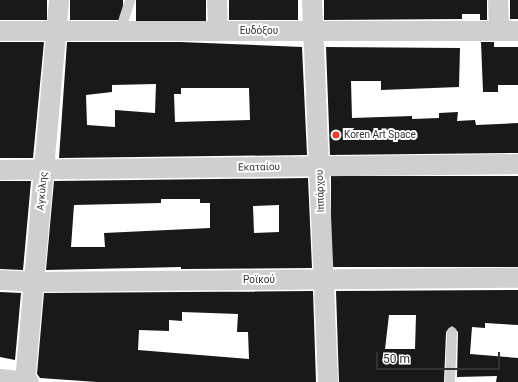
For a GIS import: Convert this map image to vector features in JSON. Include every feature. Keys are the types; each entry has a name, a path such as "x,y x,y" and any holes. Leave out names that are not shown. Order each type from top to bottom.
{"street":[{"name":"Αγκύλης","path":"25,382 59,0"},
{"path":"217,0 218,31"},
{"name":"Ιππάρχου","path":"312,0 328,382"},
{"path":"498,0 508,31"},
{"name":"Ευδόξου","path":"0,31 508,31"},
{"name":"Εκαταίου","path":"0,170 518,164"},
{"name":"Ροϊκού","path":"0,280 34,282 518,278"},
{"path":"0,380 29,382"}],"lane":[{"path":"120,31 130,0"},
{"path":"450,382 452,332"}],"building":[{"path":"0,0 47,0 47,20 0,20"},
{"path":"70,0 123,0 123,20 70,20"},
{"path":"136,0 206,0 206,21 136,21"},
{"path":"229,0 298,0 298,20 229,20"},
{"path":"324,0 487,0 487,20 480,20 480,14 462,14 462,19 324,20"},
{"path":"510,0 518,0 518,19 510,19"},
{"path":"0,42 44,42 33,158 0,158"},
{"path":"67,42 180,42 302,47 307,155 59,158","holes":["156,84 155,113 115,110 115,127 87,125 86,95 112,92 112,85","181,88 249,88 250,120 175,122 174,94 181,94"]},
{"path":"481,42 494,42 494,47 518,47 518,85 498,85 498,92 483,92"},
{"path":"326,47 460,48 459,87 381,90 381,81 351,81 352,118 412,116 412,119 439,118 439,113 458,112 457,121 475,120 476,125 518,123 518,153 330,155"},
{"path":"331,176 518,176 518,267 331,267"},
{"path":"308,178 312,268 181,269 181,267 46,270 54,181","holes":["161,199 200,199 200,203 210,203 210,228 104,233 105,247 71,247 74,205 161,203","279,205 279,232 254,233 253,206"]},
{"path":"0,181 31,181 23,270 0,269"},
{"path":"518,290 518,325 485,323 485,328 472,327 470,354 518,358 518,382 496,382 497,376 457,377 458,332 452,326 446,332 444,382 339,382 336,291","holes":["389,315 416,315 415,349 385,349"]},
{"path":"313,291 316,382 97,382 40,378 37,374 44,293","holes":["182,312 238,314 237,332 248,332 249,359 138,350 139,330 169,331 169,320 182,321"]},
{"path":"0,292 21,293 15,360 0,357"}],"place":[{"name":"Koren Art Space","path":"336,135"}]}
